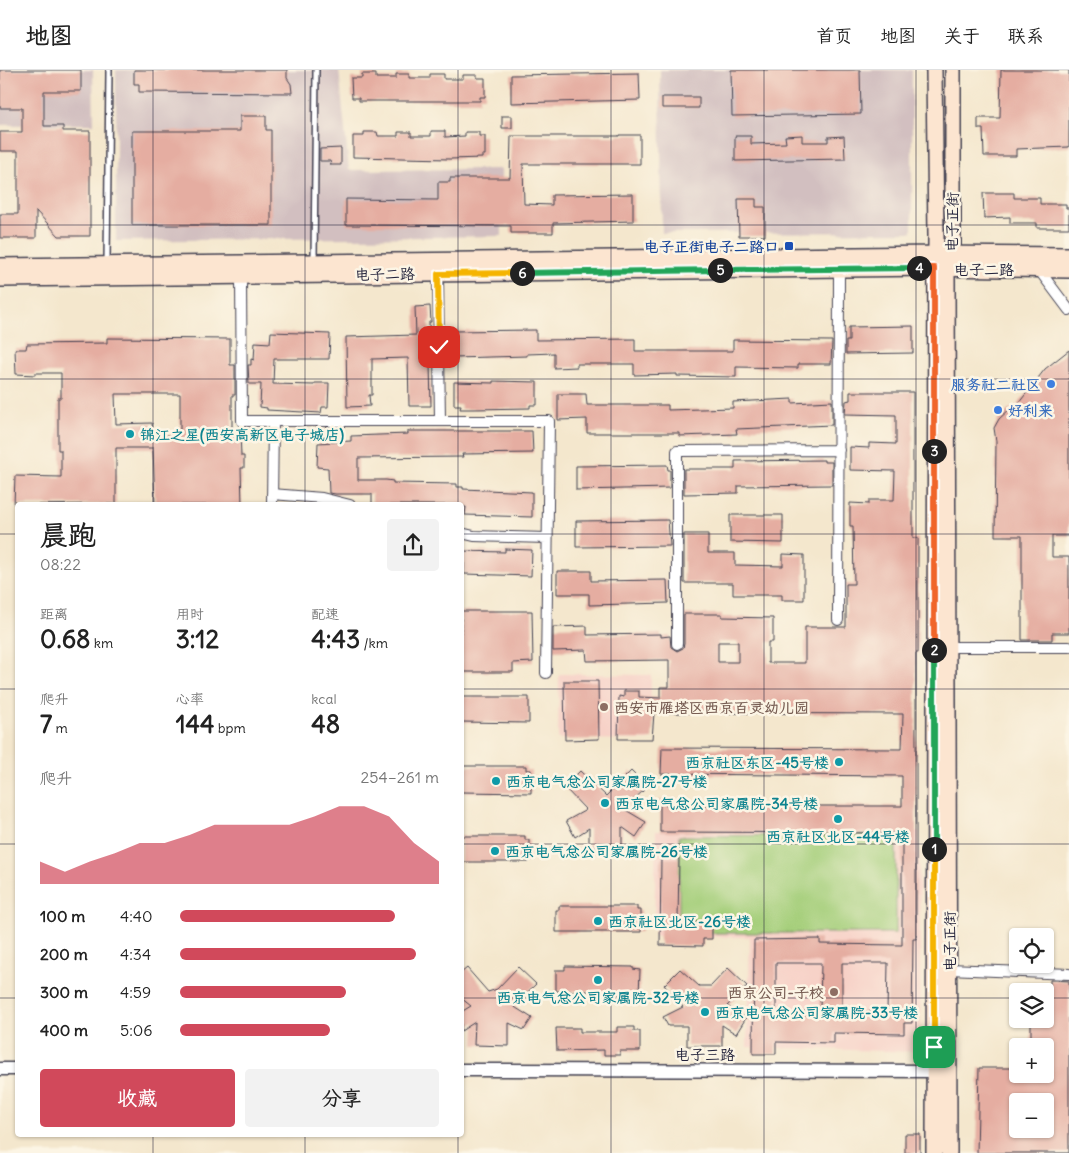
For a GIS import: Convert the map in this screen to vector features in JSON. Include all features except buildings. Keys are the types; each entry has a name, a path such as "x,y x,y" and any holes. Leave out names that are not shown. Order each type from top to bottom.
{"main road":[{"name":"电子正街","path":"934,70 948,647 949,970 934,1153"},
{"name":"电子正街","path":"953,70 953,254"},
{"name":"电子二路","path":"0,279 839,269 939,264 953,254 1069,255"},
{"name":"电子二路","path":"0,266 314,263 939,264 1069,270"},
{"name":"电子正街","path":"939,264 942,1071 949,1153"}],"street":[{"path":"838,620 839,269"},
{"path":"1039,270 1069,310"},
{"path":"438,274 440,421"},
{"path":"241,276 242,421 549,421 546,673"},
{"path":"273,421 272,500 322,498 338,502"},
{"path":"677,644 677,451 839,450"},
{"path":"464,534 474,536 547,538"},
{"path":"948,647 1069,647"},
{"path":"949,970 1069,974"},
{"path":"0,1069 15,1069"},
{"name":"电子三路","path":"464,1070 942,1071"}],"lane":[{"path":"107,266 109,70"},
{"path":"314,263 316,70"}],"shaded area":[{"path":"0,70 93,70 94,124 0,125"},
{"path":"116,70 339,70 349,170 501,169 502,236 116,241"},
{"path":"660,70 912,70 912,232 662,233"},
{"name":"西安市雁塔区西京百灵幼儿园","path":"559,674 651,675 650,740 558,739"},
{"name":"西京公司-子校","path":"656,831 919,832 921,1052 747,1047 750,937 654,936"}],"green space":[{"path":"896,835 896,933 679,933 679,836"}],"place":[{"name":"电子正街电子二路口","path":"789,246"},
{"name":"服务社二社区","path":"1051,384"},
{"name":"好利来","path":"998,410"},
{"name":"锦江之星(西安高新区电子城店)","path":"130,434"},
{"name":"西安市雁塔区西京百灵幼儿园","path":"604,707"},
{"name":"西京社区东区-45号楼","path":"839,762"},
{"name":"西京电气总公司家属院-27号楼","path":"496,781"},
{"name":"西京电气总公司家属院-34号楼","path":"605,803"},
{"name":"西京社区北区-44号楼","path":"838,819"},
{"name":"西京电气总公司家属院-26号楼","path":"495,851"},
{"name":"西京社区北区-26号楼","path":"598,921"},
{"name":"西京电气总公司家属院-32号楼","path":"598,980"},
{"name":"西京公司-子校","path":"834,992"},
{"name":"西京电气总公司家属院-33号楼","path":"705,1012"}],"route":[{"path":"439,347 438,274 934,268 934,1047"}]}
